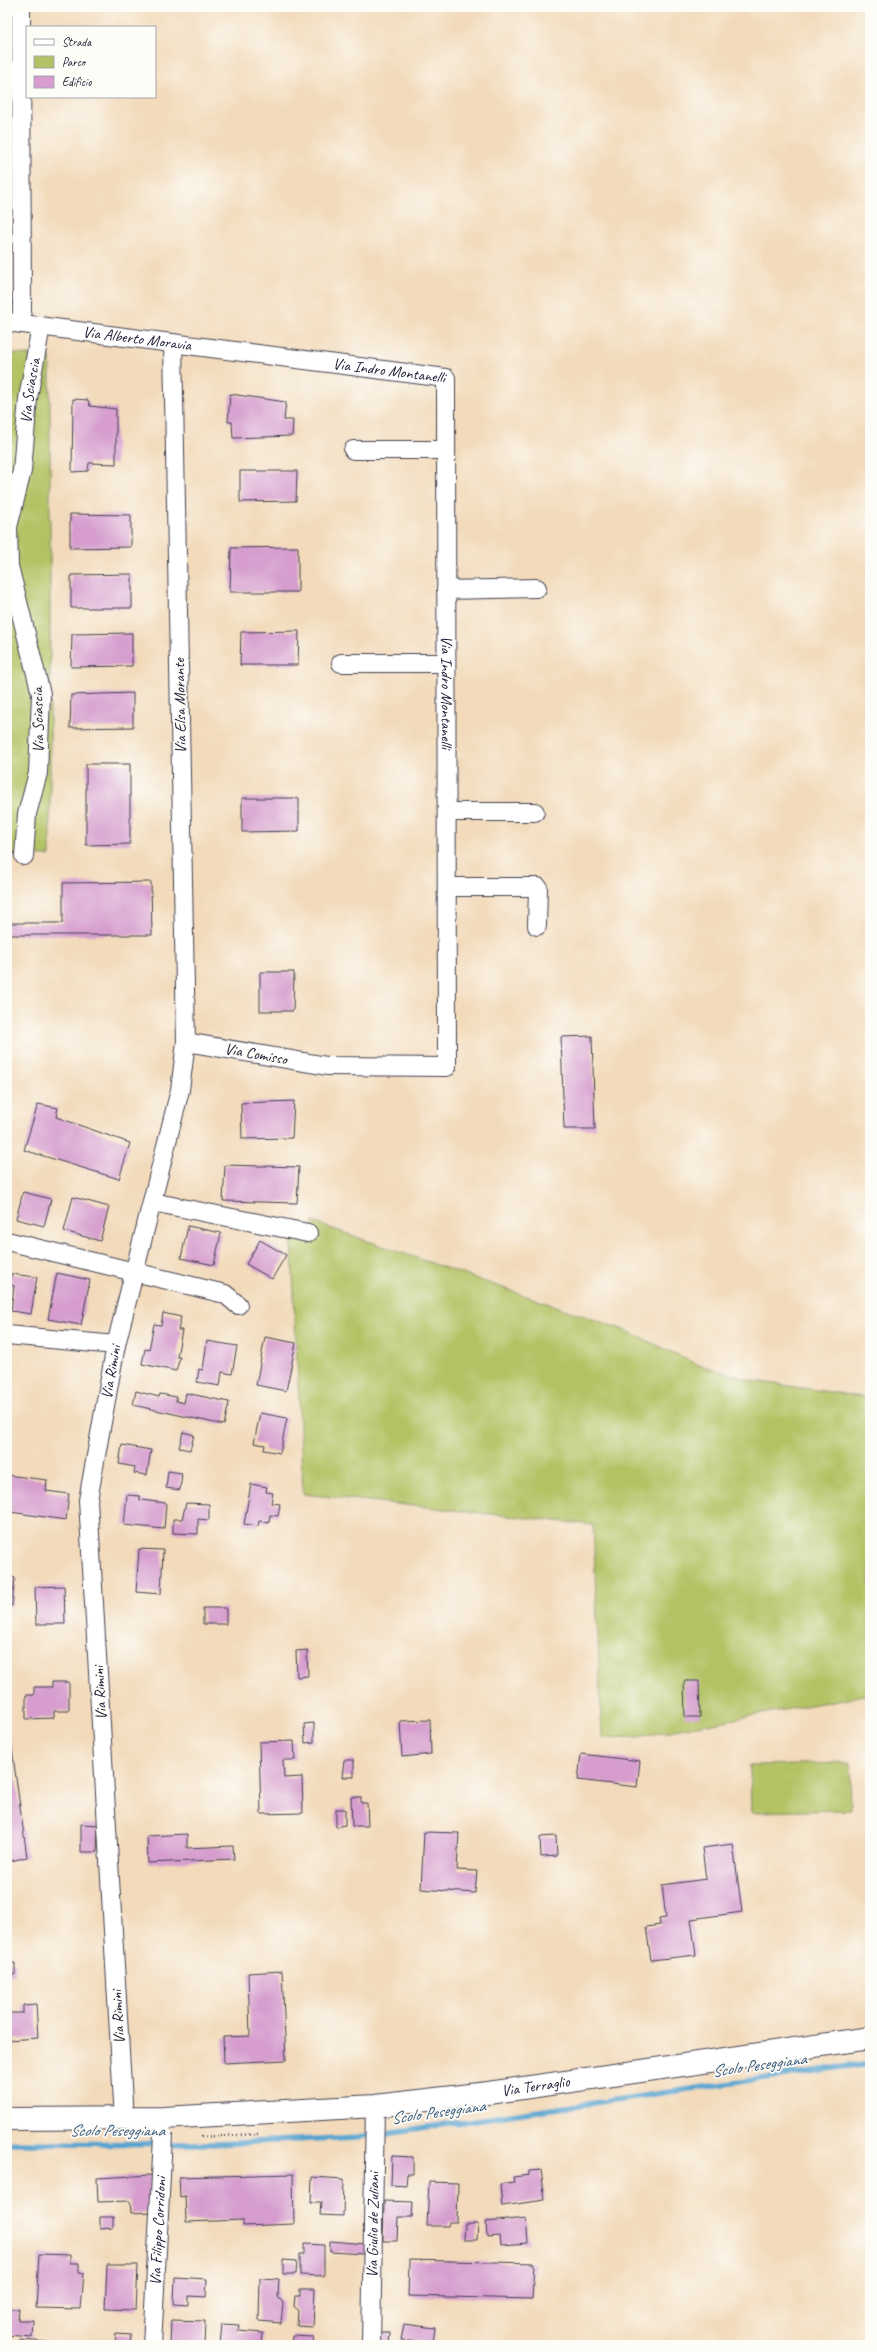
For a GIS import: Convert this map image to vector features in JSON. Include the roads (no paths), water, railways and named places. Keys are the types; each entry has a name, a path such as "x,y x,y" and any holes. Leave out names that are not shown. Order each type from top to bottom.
{"main road":[{"name":"Via Terraglio","path":"7,2119 124,2120 163,2126 375,2114 488,2093 870,2038"}],"street":[{"path":"15,323 21,7"},
{"name":"Via Alberto Moravia","path":"15,323 267,355"},
{"name":"Via Sciascia","path":"24,856 27,814 38,773 41,694 9,566 8,527 22,471 28,398 42,326"},
{"name":"Via Elsa Morante","path":"173,343 186,1042 184,1068"},
{"name":"Via Indro Montanelli","path":"267,355 446,378 447,1067 327,1066"},
{"path":"353,450 446,450"},
{"path":"446,590 537,588"},
{"path":"341,663 446,663"},
{"path":"447,812 535,812"},
{"path":"447,887 538,887 537,926"},
{"name":"Via Comisso","path":"186,1042 327,1066"},
{"name":"Via Rimini","path":"124,2120 88,1500 116,1345 180,1090 184,1068"},
{"path":"152,1202 308,1232"},
{"path":"7,1240 225,1294 238,1305"},
{"path":"7,1335 116,1345"},
{"name":"Via Giulio de Zuliani","path":"371,2345 375,2114"},
{"name":"Via Filippo Corridoni","path":"152,2345 163,2126"}],"waterway":[{"name":"Scolo Peseggiana","path":"7,2143 214,2144 358,2137 870,2063"}]}
